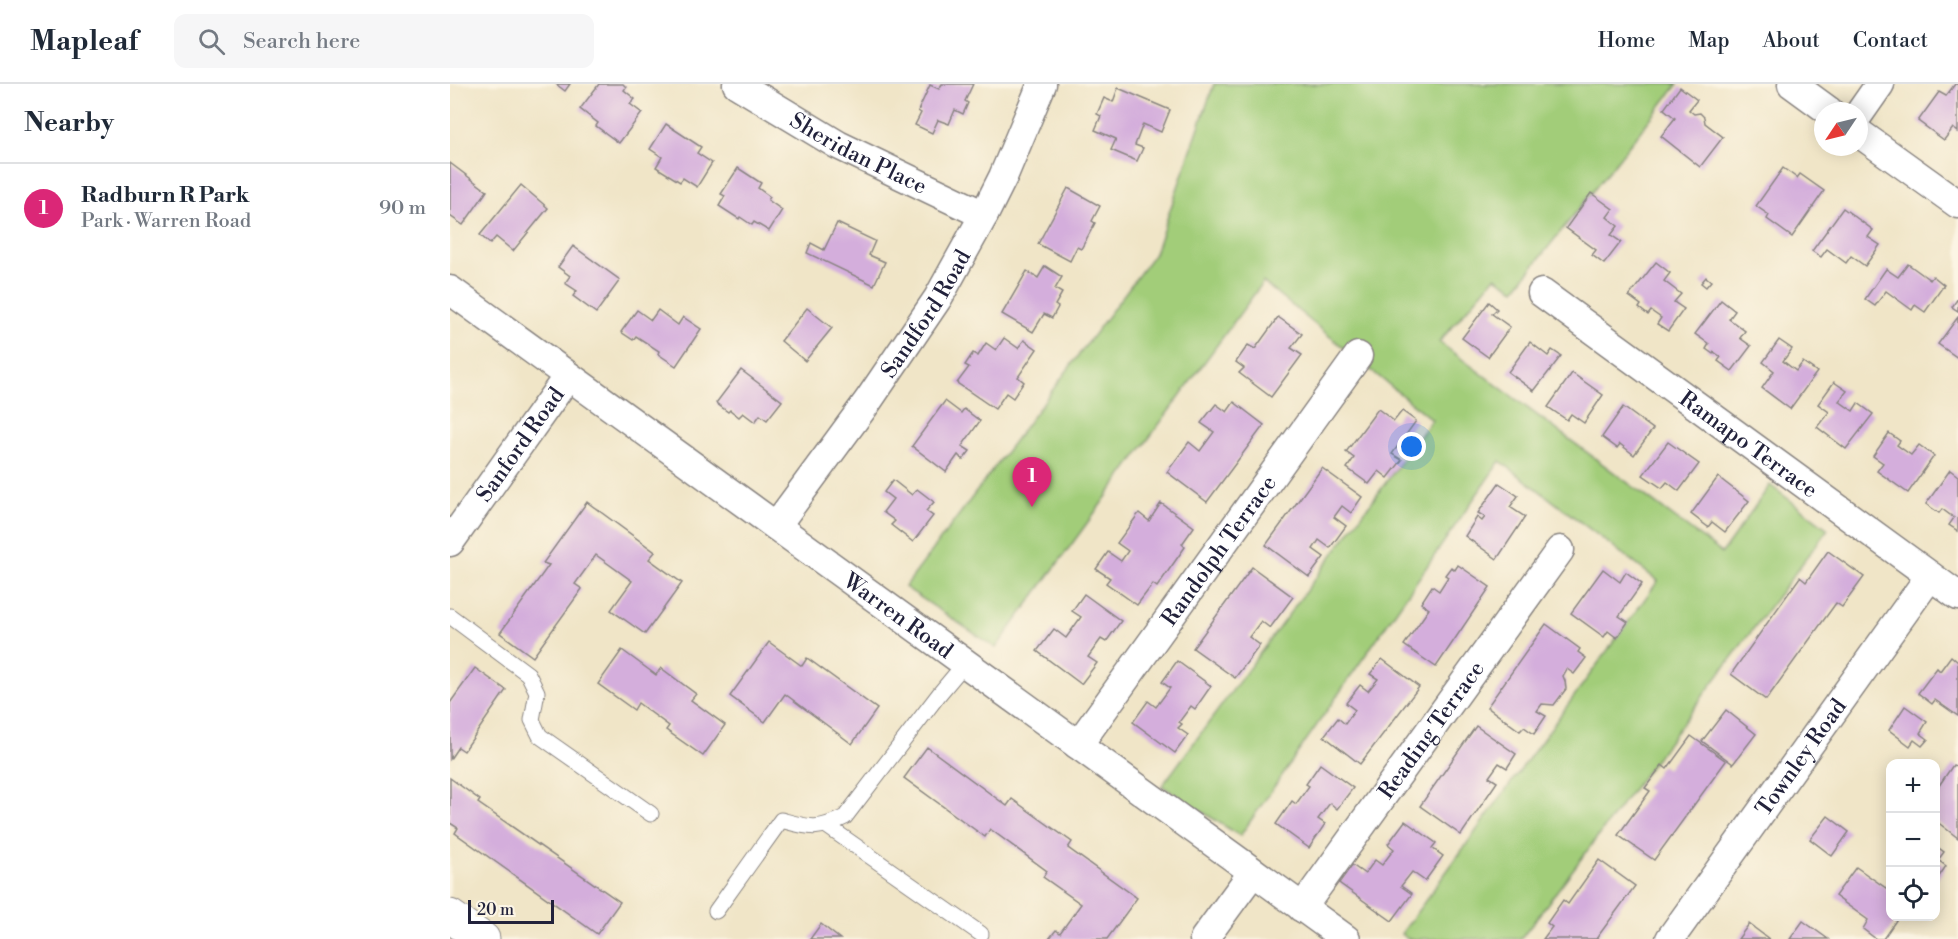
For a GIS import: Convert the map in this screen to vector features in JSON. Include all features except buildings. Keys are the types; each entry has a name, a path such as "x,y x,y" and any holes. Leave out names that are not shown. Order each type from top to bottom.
{"main road":[{"path":"450,916 483,939"}],"street":[{"name":"Sheridan Place","path":"737,84 838,145 984,216"},
{"name":"Sandford Road","path":"776,526 909,342 938,298 1003,177 1042,84"},
{"path":"1792,84 1817,102"},
{"path":"1867,102 1880,84"},
{"path":"1868,139 1958,204"},
{"name":"Warren Road","path":"450,290 1346,939"},
{"name":"Ramapo Terrace","path":"1542,293 1958,596"},
{"name":"Randolph Terrace","path":"1078,745 1358,356"},
{"name":"Sanford Road","path":"450,542 568,375"},
{"name":"Reading Terrace","path":"1302,908 1560,550"},
{"name":"Townley Road","path":"1670,939 1930,576"},
{"path":"1204,939 1253,872"}],"lane":[{"path":"450,616 528,674 537,692 532,720 540,736 651,814"},
{"path":"716,911 781,820 811,828 827,826 845,817 966,662"},
{"path":"827,826 981,934"}],"green space":[{"path":"1214,84 1678,84 1515,289 1495,277 1439,342 1722,553 1770,485 1828,529 1521,939 1408,939 1401,934 1658,581 1500,461 1240,836 1162,786 1432,420 1263,282 996,648 905,587 1155,253"}],"place":[{"name":"Radburn R Park","path":"1032,507"}]}
